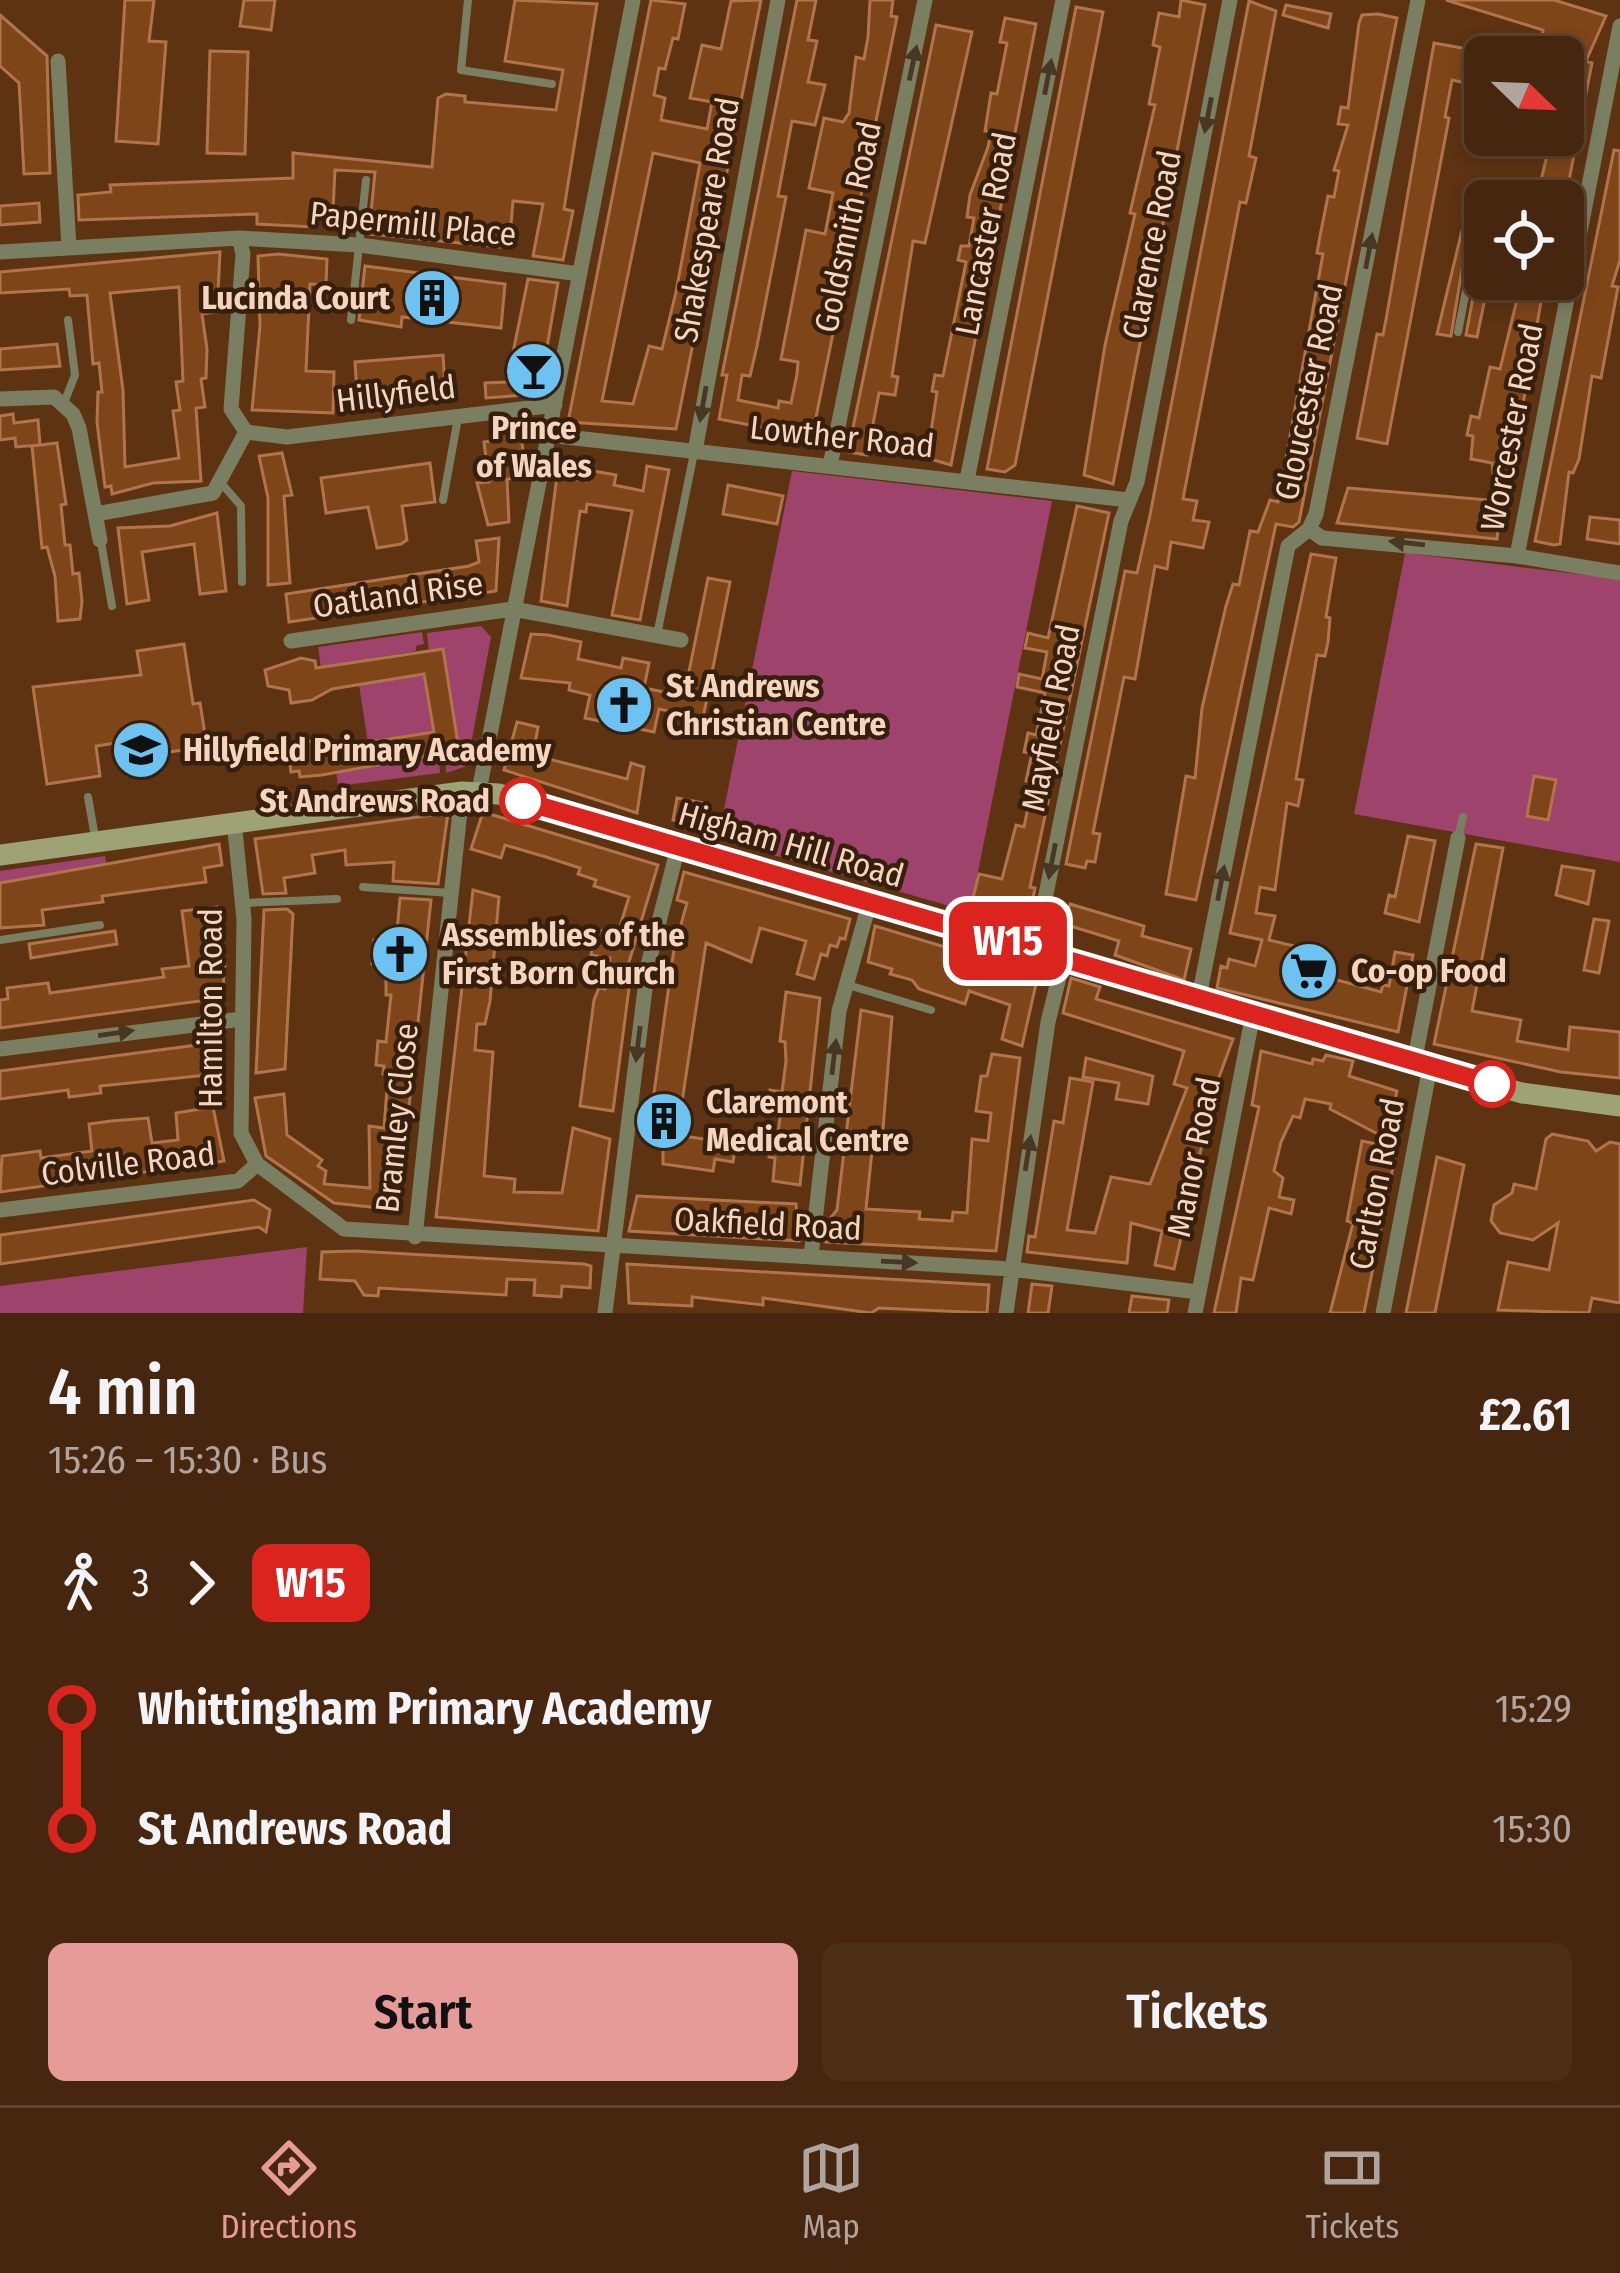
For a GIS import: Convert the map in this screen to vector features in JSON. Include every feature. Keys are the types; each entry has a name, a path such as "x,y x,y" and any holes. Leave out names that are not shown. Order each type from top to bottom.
{"street":[{"path":"471,791 555,405 633,0"},
{"name":"Shakespeare Road","path":"695,452 778,0"},
{"name":"Goldsmith Road","path":"830,466 926,0"},
{"name":"Lancaster Road","path":"968,480 1063,0"},
{"name":"Clarence Road","path":"1129,500 1230,0"},
{"name":"Gloucester Road","path":"1199,998 1288,546 1309,529 1418,0"},
{"name":"Worcester Road","path":"1584,198 1620,26"},
{"path":"58,61 69,248"},
{"path":"96,514 201,498 222,484 246,432 231,409 243,254 239,238"},
{"name":"Papermill Place","path":"0,252 239,238 359,245 580,274"},
{"name":"Worcester Road","path":"1512,555 1563,300"},
{"path":"0,399 38,394 64,403 79,428 100,540"},
{"name":"Hillyfield","path":"246,432 287,437 555,405"},
{"name":"Lowther Road","path":"548,435 1129,500"},
{"name":"Mayfield Road","path":"1035,949 1129,500"},
{"path":"1309,529 1322,538 1512,555 1620,573"},
{"name":"Oatland Rise","path":"291,641 513,609 681,640"},
{"name":"Higham Hill Road","path":"0,854 471,791 1064,957 1522,1093 1620,1106"},
{"name":"Bramley Close","path":"415,1237 456,850 471,791"},
{"name":"Hamilton Road","path":"234,820 242,903 241,1132 257,1164"},
{"name":"Carlton Road","path":"1383,1313 1457,838"},
{"path":"604,1313 648,965 678,847"},
{"path":"812,1256 847,985 870,902"},
{"path":"1006,1313 1048,1022 1064,957"},
{"name":"Manor Road","path":"1195,1313 1253,1014"},
{"path":"0,1049 242,1019"},
{"name":"Oakfield Road","path":"257,1164 335,1224 363,1234 1011,1268 1198,1292"},
{"name":"Colville Road","path":"0,1210 238,1180 257,1164"}],"lane":[{"path":"468,0 461,70 552,84"},
{"path":"351,320 366,180"},
{"path":"1459,332 1465,300"},
{"path":"64,403 75,375 68,320"},
{"path":"443,500 458,417"},
{"path":"657,635 695,452"},
{"path":"222,484 241,506 242,582"},
{"path":"100,540 112,605"},
{"path":"88,797 95,838"},
{"path":"1457,838 1463,817"},
{"path":"363,887 452,893"},
{"path":"242,903 337,899"},
{"path":"0,940 100,925"},
{"path":"847,985 931,1010"}],"shaded area":[{"path":"792,471 1052,501 970,912 718,839"},
{"path":"1405,553 1620,579 1620,862 1354,814"},
{"path":"481,626 491,637 467,766 446,773 445,752 459,749 443,650 429,652 427,633"},
{"path":"422,632 424,644 416,646 416,651 325,666 322,675 318,647"},
{"path":"424,674 434,732 368,743 359,685"},
{"path":"334,755 342,770 431,756 439,760 440,773 338,786"},
{"path":"105,856 107,868 0,883 0,871"},
{"path":"307,1247 303,1313 0,1313 0,1286"}],"building":[{"path":"125,0 154,0 149,41 166,42 158,144 116,141"},
{"path":"244,0 275,0 271,30 240,26"},
{"path":"515,0 597,4 564,209 573,211 563,260 533,256 543,204 513,201 509,248 369,234 375,172 335,170 333,211 316,210 315,227 257,224 257,214 79,220 78,195 111,192 110,185 293,178 293,153 432,167 438,98 446,94 465,96 465,102 556,110 563,70 505,61"},
{"path":"651,0 685,4 678,39 673,38 665,69 659,68 654,95 665,98 661,120 707,129 712,102 690,98 702,45 721,49 731,1 761,0 676,429 568,422","holes":["653,153 700,163 662,349 649,346 633,404 602,401"]},
{"path":"797,0 816,0 808,40 817,41 808,82 825,85 815,125 792,121 778,196 786,197 750,376 742,375 738,400 778,408 779,401 791,403 797,374 798,362 781,359 806,230 825,234 833,193 809,188 824,118 843,122 849,113 856,57 864,59 870,0 893,0 891,16 897,17 812,437 719,419 727,375 722,375"},
{"path":"1181,0 1205,5 1113,484 1084,475 1105,345 1135,214 1130,213 1155,105 1149,104 1160,47 1153,45 1159,13 1179,17"},
{"path":"1446,0 1554,0 1606,16 1586,61 1592,63 1584,104 1584,36 1542,36 1543,30"},
{"path":"1249,1 1276,11 1249,156 1256,158 1246,203 1240,202 1183,499 1197,501 1193,520 1209,522 1203,548 1171,542 1167,569 1155,566 1135,679 1124,677 1093,833 1100,834 1095,862 1087,861 1085,868 1066,864 1125,571 1137,573 1150,515"},
{"path":"1286,5 1331,14 1328,28 1283,15"},
{"path":"1076,7 1103,12 1015,465 1005,472 987,469"},
{"path":"0,15 47,56 50,173 24,174 19,83 0,66"},
{"path":"1362,15 1397,18 1299,522 1293,527 1276,524 1196,900 1166,894 1186,776 1195,778 1202,708 1226,606 1233,584 1239,585 1250,531 1258,532 1270,500 1278,502 1323,254 1317,253 1320,236 1328,196 1334,197 1339,171 1334,170 1348,125 1338,124 1341,107 1348,108"},
{"path":"1005,18 1036,24 951,465 927,458 937,392 932,391 935,375 943,376 966,262 958,260 961,246 969,246 974,218 967,217 970,195 991,132 985,131 1007,43 1000,42"},
{"path":"936,25 972,32 925,243 913,241 892,376 898,377 895,395 879,393 867,455 848,452"},
{"path":"1434,43 1464,48 1464,83 1452,80 1445,117 1449,118 1387,444 1357,438 1377,334 1383,335"},
{"path":"210,51 248,52 245,154 207,153"},
{"path":"1614,150 1620,151 1620,260 1612,286 1618,287 1601,378 1592,376 1579,459 1573,473 1569,472 1560,544 1554,545 1535,541"},
{"path":"1547,156 1574,156 1569,180 1541,180"},
{"path":"39,203 40,222 0,225 0,206"},
{"path":"1464,222 1464,257 1451,336 1437,334"},
{"path":"220,252 217,312 202,314 207,349 206,378 201,379 205,407 196,408 201,481 153,483 112,494 111,486 105,487 97,422 98,392 102,392 99,363 93,364 87,295 70,296 69,289 0,293 0,272","holes":["179,287 183,381 176,382 180,410 173,411 179,458 125,467 123,390 110,293"]},
{"path":"258,256 327,259 326,285 310,284 306,371 334,372 333,413 252,410 260,326"},
{"name":"Lucinda Court","path":"365,266 505,284 501,328 402,317 401,327 359,320"},
{"path":"528,279 558,283 539,394 486,398 485,383 507,382"},
{"path":"1472,300 1485,300 1477,337 1466,335"},
{"path":"1517,300 1541,300 1509,484 1494,481 1492,463 1471,459 1473,436 1467,435 1471,416 1479,418 1490,367 1500,369"},
{"path":"57,344 60,366 0,370 0,349"},
{"path":"443,355 446,400 358,409 355,362"},
{"path":"13,414 14,423 38,420 40,445 16,447 15,438 0,440 0,416"},
{"path":"519,425 523,450 518,451 517,478 507,479 509,522 488,525 477,483 489,482 484,442 497,440 495,428"},
{"path":"57,443 66,504 61,505 65,545 70,545 73,574 79,573 82,601 80,619 58,621 55,576 47,547 42,548 32,446"},
{"path":"282,453 292,495 284,496 290,583 268,585 268,498 259,456"},
{"path":"430,463 435,502 402,506 407,540 401,544 377,548 368,507 326,513 321,478"},
{"path":"647,466 669,470 640,620 612,615 632,511 587,504 586,512 580,511 567,606 541,601 557,476 586,481 588,470 616,475 614,485 643,491"},
{"path":"728,485 783,496 777,524 723,514"},
{"path":"1348,488 1501,501 1497,539 1337,523"},
{"path":"1077,506 1109,513 1030,887 1035,888 1027,928 1004,922 1008,910 972,902 979,874 1002,879 1016,825 1024,827 1033,782 1026,781 1032,753 1024,752 1028,733 1036,735 1045,693 1017,687 1019,674 1042,679 1047,652 1025,648 1028,633 1048,638"},
{"path":"217,513 226,591 200,594 194,544 142,552 149,600 127,604 118,528 170,526"},
{"path":"1590,517 1620,520 1620,544 1587,539"},
{"path":"499,538 496,591 289,622 286,594 469,566 479,562 476,541"},
{"path":"1311,554 1336,558 1326,617 1330,618 1328,642 1325,656 1317,655 1296,779 1303,780 1298,806 1287,803 1275,890 1260,887 1256,913 1275,916 1269,940 1332,955 1326,977 1381,992 1383,985 1389,986 1395,952 1413,955 1398,1032 1217,988 1221,966 1227,968 1229,959 1255,966 1262,940 1230,933"},
{"path":"708,578 730,582 703,718 659,709 654,732 585,718 590,695 569,690 570,683 521,678 531,634 548,635 581,642 578,659 621,668 623,658 649,663 644,688 684,696"},
{"path":"184,644 193,704 200,703 207,747 153,754 150,738 96,746 100,776 47,784 33,687 141,675 137,651"},
{"path":"443,649 459,750 322,775 300,777 299,771 291,772 287,744 325,740 326,745 339,747 434,732 424,674 332,689 312,700 291,703 289,690 268,686 265,670 301,658 315,661 316,668"},
{"path":"517,722 538,727 533,755 627,779 631,763 644,767 637,813 504,770"},
{"path":"1534,776 1556,780 1548,820 1527,816"},
{"path":"677,798 709,804 705,825 673,820"},
{"path":"483,812 658,865 626,972 631,973 613,1111 580,1106 594,1000 599,988 605,989 610,958 591,955 595,930 618,933 629,897 594,886 596,880 578,874 580,868 546,857 505,845 501,858 471,849"},
{"path":"448,813 438,884 393,881 394,862 346,865 345,850 312,855 315,873 284,878 286,893 263,894 255,839"},
{"path":"1408,836 1435,841 1419,922 1385,913 1389,895 1395,897"},
{"path":"219,844 222,865 204,868 206,882 102,896 103,902 42,910 44,925 0,928 0,883"},
{"path":"1476,844 1503,848 1472,1011 1521,1020 1517,1041 1568,1050 1570,1027 1620,1032 1620,1078 1561,1072 1434,1044"},
{"path":"1562,866 1594,871 1588,904 1556,895"},
{"path":"684,872 850,919 845,939 840,938 837,947 830,945 827,956 821,954 814,979 797,974 806,941 760,928 751,962 706,943 677,1135 736,1144 733,1162 715,1159 713,1171 663,1164 663,1131 649,1129 674,949 687,903 677,900"},
{"path":"473,890 499,897 490,1001 485,1024 477,1024 475,1050 493,1052 484,1176 515,1179 514,1192 562,1193 573,1128 610,1139 598,1231 436,1217"},
{"path":"400,898 431,900 398,1210 334,1203 266,1156 255,1098 284,1094 287,1135 322,1160 318,1166 326,1171 324,1184 370,1188 369,1126 384,1128 388,1075 383,1074 384,1066 376,1065 378,1041 386,1042 391,995 386,995 386,965 372,964 374,940 396,942"},
{"path":"1070,904 1144,926 1142,936 1191,949 1184,980 1115,955 1119,941 1064,924"},
{"path":"217,907 225,963 222,998 0,1028 0,1000 8,999 7,988 48,983 50,993 164,977 162,969 189,966 182,911"},
{"path":"287,909 293,914 285,1069 256,1073 264,910"},
{"path":"1594,919 1609,921 1599,973 1584,970"},
{"path":"875,926 1038,975 1022,1046 1002,1039 1010,1005 969,991 965,1004 919,989 912,980 890,974 892,969 868,962"},
{"path":"115,931 117,944 31,958 29,944"},
{"path":"1071,978 1100,987 1096,999 1233,1039 1201,1126 1206,1127 1174,1269 1155,1265 1162,1231 1131,1223 1127,1263 1027,1252 1029,1236 1035,1237 1054,1121 1063,1123 1070,1078 1093,1082 1067,1230 1095,1233 1111,1177 1150,1184 1187,1088 1174,1084 1184,1051 1063,1013"},
{"path":"786,992 820,998 800,1185 773,1181 775,1158 769,1157 770,1141 777,1141 781,1110 768,1108 770,1090 782,1092 786,1061 785,1042 780,1041"},
{"path":"861,1010 892,1017 882,1142 873,1141 866,1209 920,1212 919,1219 952,1221 953,1212 967,1213 972,1139 988,1141 991,1113 976,1111 981,1076 987,1076 992,1054 1020,1058 996,1251 826,1242 827,1222 837,1210"},
{"path":"220,1042 220,1072 100,1086 101,1093 69,1097 68,1090 0,1099 0,1071"},
{"path":"1261,1051 1312,1064 1313,1059 1323,1061 1326,1055 1353,1061 1349,1076 1397,1091 1395,1099 1405,1101 1397,1144 1330,1109 1331,1104 1305,1099 1300,1118 1293,1116 1281,1142 1274,1171 1283,1178 1279,1197 1294,1200 1291,1214 1269,1208 1253,1280 1241,1278 1236,1313 1214,1313 1259,1107 1252,1105"},
{"path":"1086,1058 1153,1076 1148,1104 1116,1099 1119,1083 1083,1077"},
{"path":"213,1107 224,1161 0,1192 2,1156 40,1151 41,1158 92,1151 89,1124 111,1121 148,1118 152,1143 178,1140 176,1113"},
{"path":"1552,1134 1588,1141 1596,1151 1610,1142 1620,1144 1620,1303 1592,1298 1589,1313 1498,1310 1508,1262 1549,1270 1558,1223 1533,1240 1500,1233 1491,1221 1494,1205 1512,1193 1514,1184 1536,1189 1546,1139"},
{"path":"1362,1141 1396,1148 1394,1162 1364,1313 1330,1313 1353,1223 1347,1221"},
{"path":"1437,1157 1464,1165 1435,1313 1406,1313"},
{"path":"637,1196 796,1204 799,1241 629,1231"},
{"path":"254,1200 270,1210 266,1232 259,1227 0,1264 0,1235"},
{"path":"322,1252 584,1264 591,1266 590,1288 562,1286 561,1297 534,1295 535,1280 507,1279 506,1295 379,1288 378,1296 364,1295 355,1281 320,1279"},
{"path":"627,1264 989,1285 987,1313 879,1308 871,1313 763,1298 763,1305 692,1297 692,1306 629,1303"},
{"path":"1032,1284 1052,1286 1048,1313 1028,1313"},
{"path":"1132,1296 1169,1300 1167,1313 1129,1313"}],"bus line":[{"name":"W15","path":"523,801 1492,1084"}],"place":[{"name":"Lucinda Court","path":"432,298"},
{"name":"Prince of Wales","path":"534,371"},
{"name":"St Andrews Christian Centre","path":"624,705"},
{"name":"Hillyfield Primary Academy","path":"141,750"},
{"name":"St Andrews Road","path":"523,801"},
{"name":"Assemblies of the First Born Church","path":"400,954"},
{"name":"Co-op Food","path":"1309,971"},
{"name":"Claremont Medical Centre","path":"664,1121"}]}
